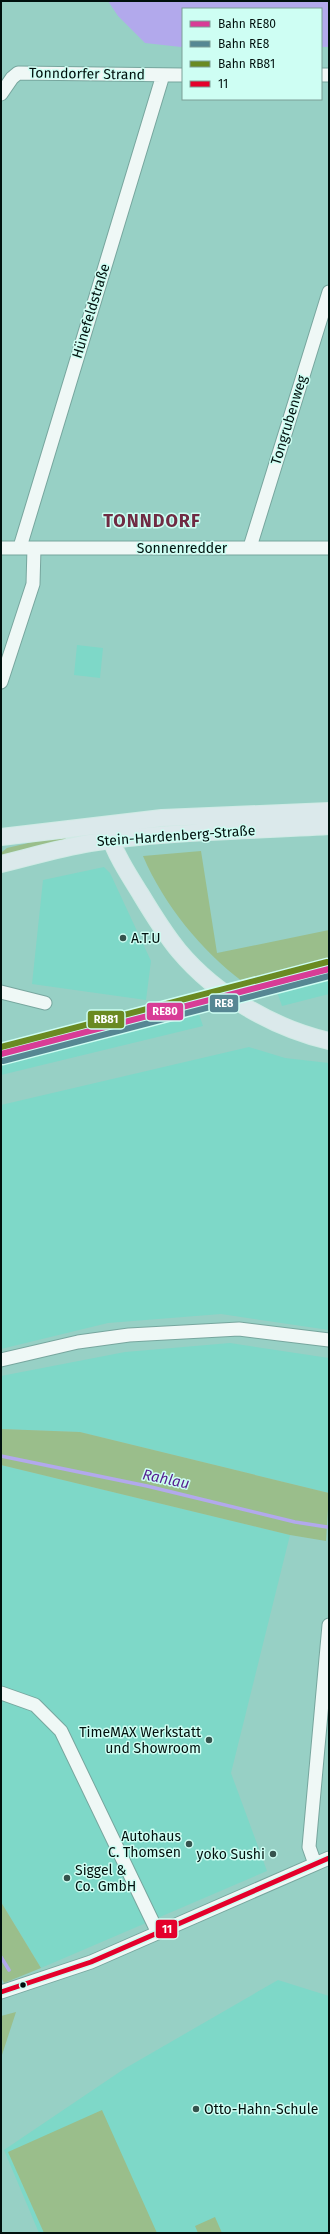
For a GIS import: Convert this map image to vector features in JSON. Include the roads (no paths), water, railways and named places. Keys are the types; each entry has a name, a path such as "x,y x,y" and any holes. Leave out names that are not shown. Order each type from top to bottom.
{"main road":[{"name":"Stein-Hardenberg-Straße","path":"1,837 106,823 162,818 329,811"},
{"path":"106,823 111,840 160,925 180,952 199,971 232,997 263,1016 292,1029 329,1041"},
{"name":"Stein-Hardenberg-Straße","path":"1,864 88,843 111,840 154,836 329,826"}],"street":[{"name":"Tonndorfer Strand","path":"1,94 12,78 18,73 182,75"},
{"name":"Hünefeldstraße","path":"20,547 163,75"},
{"name":"Tongrubenweg","path":"250,547 329,292"},
{"name":"Sonnenredder","path":"1,548 195,550 250,547 329,548"},
{"path":"1,682 33,584 34,548"},
{"path":"1,992 45,1003"},
{"path":"1,1360 78,1342 129,1334 239,1329 329,1340"},
{"path":"315,1864 309,1847 329,1626"},
{"path":"1,1693 35,1705 60,1731 158,1933"},
{"path":"1,1992 91,1962 329,1858"}],"waterway":[{"name":"Rahlau","path":"1,1456 147,1486 295,1522 327,1527"},
{"path":"1,1957 9,1970"}],"rail line":[{"name":"RB81","path":"1,1047 327,962"},
{"name":"RE80","path":"1,1054 329,969"},
{"name":"RE8","path":"3,1061 329,976"}],"place":[{"name":"A.T.U","path":"123,938"},
{"name":"TimeMAX Werkstatt und Showroom","path":"209,1740"},
{"name":"Autohaus C. Thomsen","path":"189,1844"},
{"name":"yoko Sushi","path":"273,1854"},
{"name":"Siggel & Co. GmbH","path":"67,1878"},
{"name":"Otto-Hahn-Schule","path":"196,2109"}],"district":[{"name":"TONNDORF","path":"152,521"}]}
